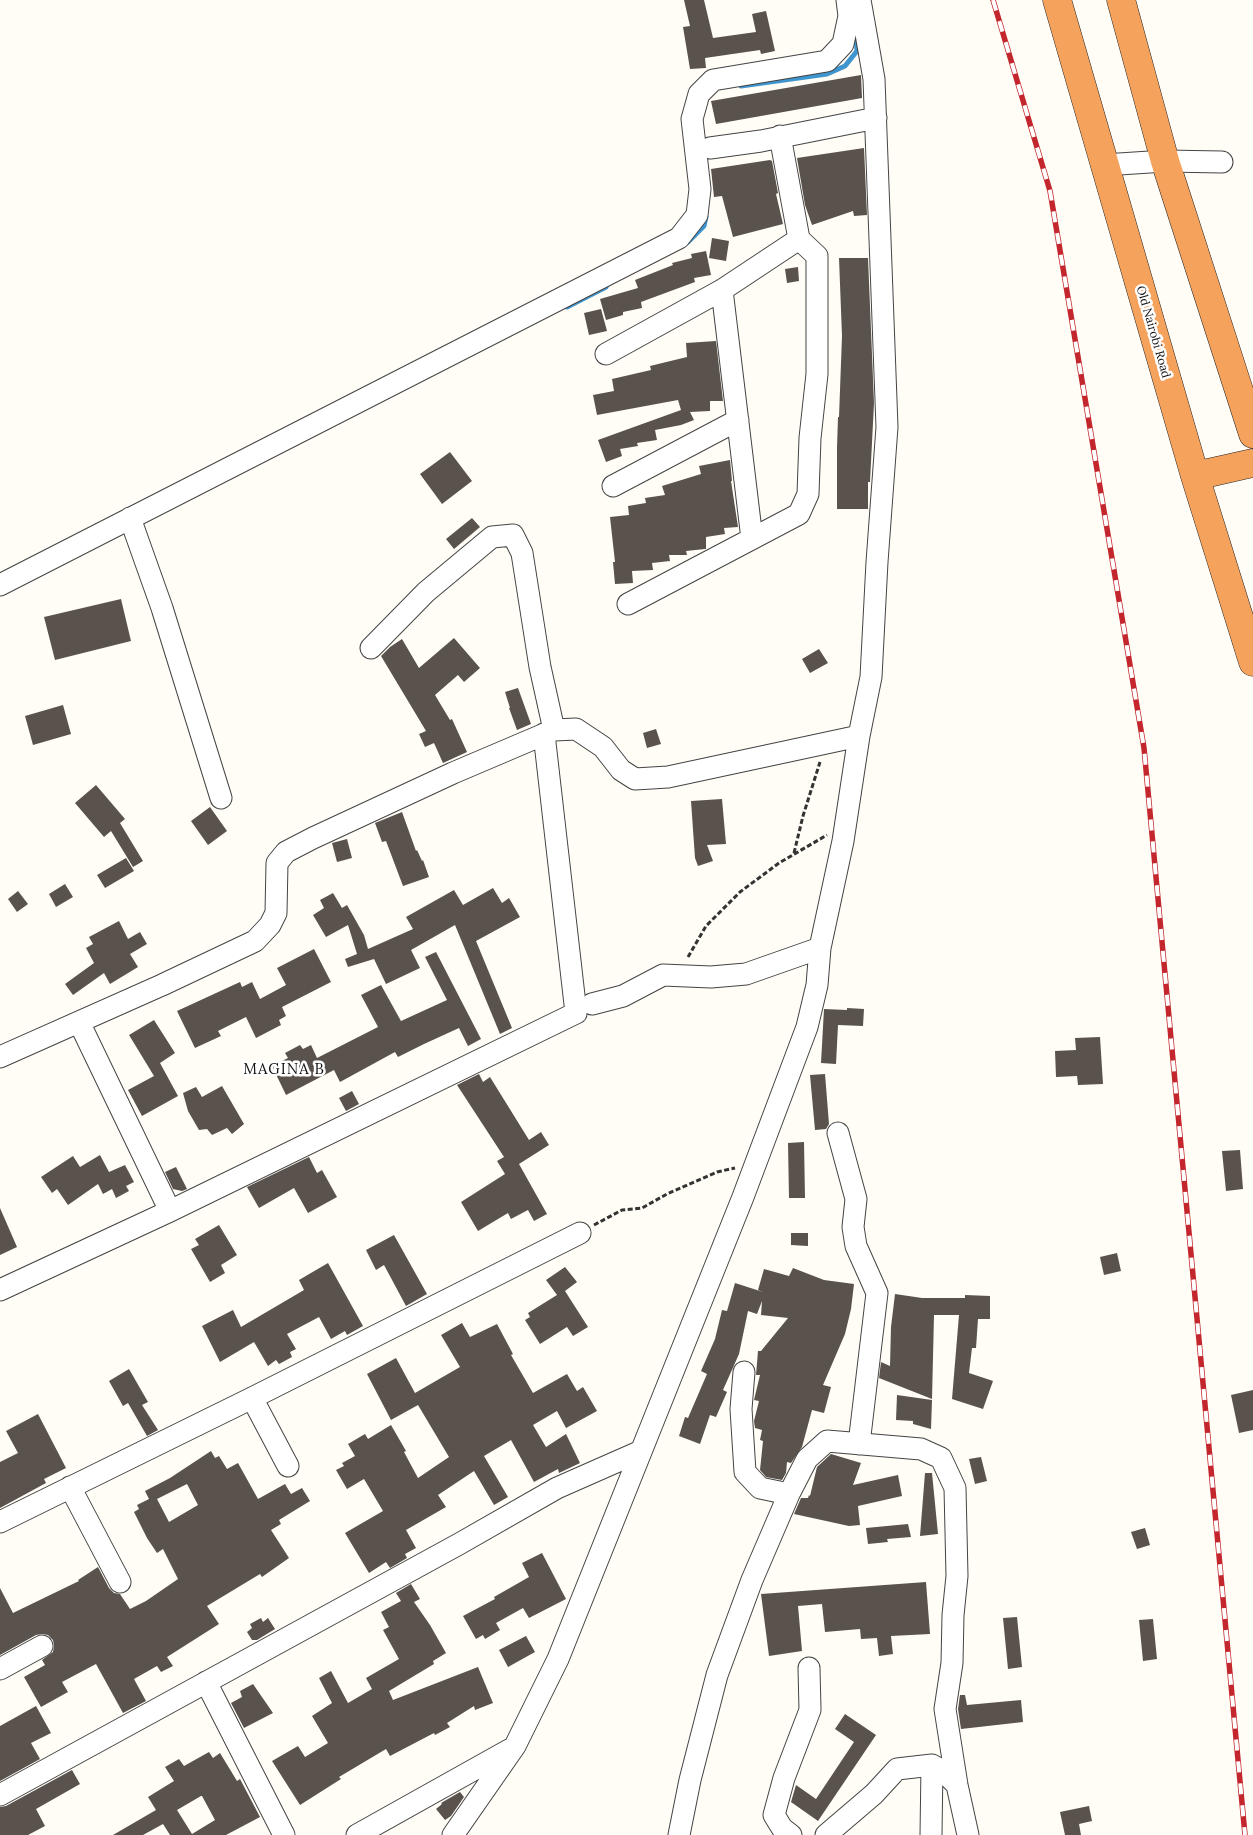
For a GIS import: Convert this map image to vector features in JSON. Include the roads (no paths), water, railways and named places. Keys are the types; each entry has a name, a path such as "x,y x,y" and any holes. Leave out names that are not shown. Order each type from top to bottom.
{"highway":[{"name":"Old Nairobi Road","path":"1057,0 1195,476 1253,662"},
{"path":"1122,1 1165,161 1253,434"},
{"path":"1195,476 1253,463"}],"street":[{"path":"0,585 679,238 697,215 700,189 692,119 699,94 713,80 827,61 843,44 849,16 847,0"},
{"path":"453,1835 515,1746 558,1659 755,1164 807,1027 817,985 820,948 845,827 859,736 871,677 877,562 888,427 874,79 860,0"},
{"path":"710,148 876,118"},
{"path":"628,604 799,514 808,494 810,438 817,374 817,256 800,239 780,136"},
{"path":"1104,165 1165,161 1222,162"},
{"path":"606,354 722,290 800,239"},
{"path":"722,290 752,539"},
{"path":"613,486 738,420"},
{"path":"130,518 162,608 221,798"},
{"path":"0,1290 170,1211 576,1013 549,732 522,553 513,534 492,537 426,592 371,648"},
{"path":"0,1057 162,985 255,940 270,925 276,913 278,863 286,852 436,781 549,732 576,730 603,747 621,770 635,779 668,777 859,736"},
{"path":"592,1004 623,996 664,975 711,977 746,974 820,948"},
{"path":"79,1022 170,1211"},
{"path":"838,1133 856,1199 854,1227 856,1246 877,1293 859,1444"},
{"path":"0,1522 580,1233"},
{"path":"744,1372 741,1409 746,1472 760,1488 789,1494"},
{"path":"252,1398 288,1466"},
{"path":"679,1835 690,1780 717,1675 752,1580 789,1494 807,1459 827,1441 921,1450 941,1458 955,1488 957,1576 953,1615 952,1663 946,1709 957,1785 968,1835"},
{"path":"0,1795 459,1544 557,1488 641,1451"},
{"path":"70,1488 120,1582"},
{"path":"0,1669 42,1646"},
{"path":"791,1835 782,1828 774,1815 784,1778 810,1710 809,1668"},
{"path":"206,1682 284,1835"},
{"path":"356,1835 515,1746"},
{"path":"826,1835 874,1794 897,1769 932,1765 943,1771 957,1785"},
{"path":"931,1835 932,1765"}],"waterway":[{"path":"741,86 827,74 845,66 857,51 856,35"},
{"path":"688,242 704,226 706,217"},
{"path":"567,307 606,287"}],"railway":[{"path":"993,0 1050,191 1144,748 1245,1835"}],"district":[{"name":"MAGINA B","path":"284,1070"}]}
